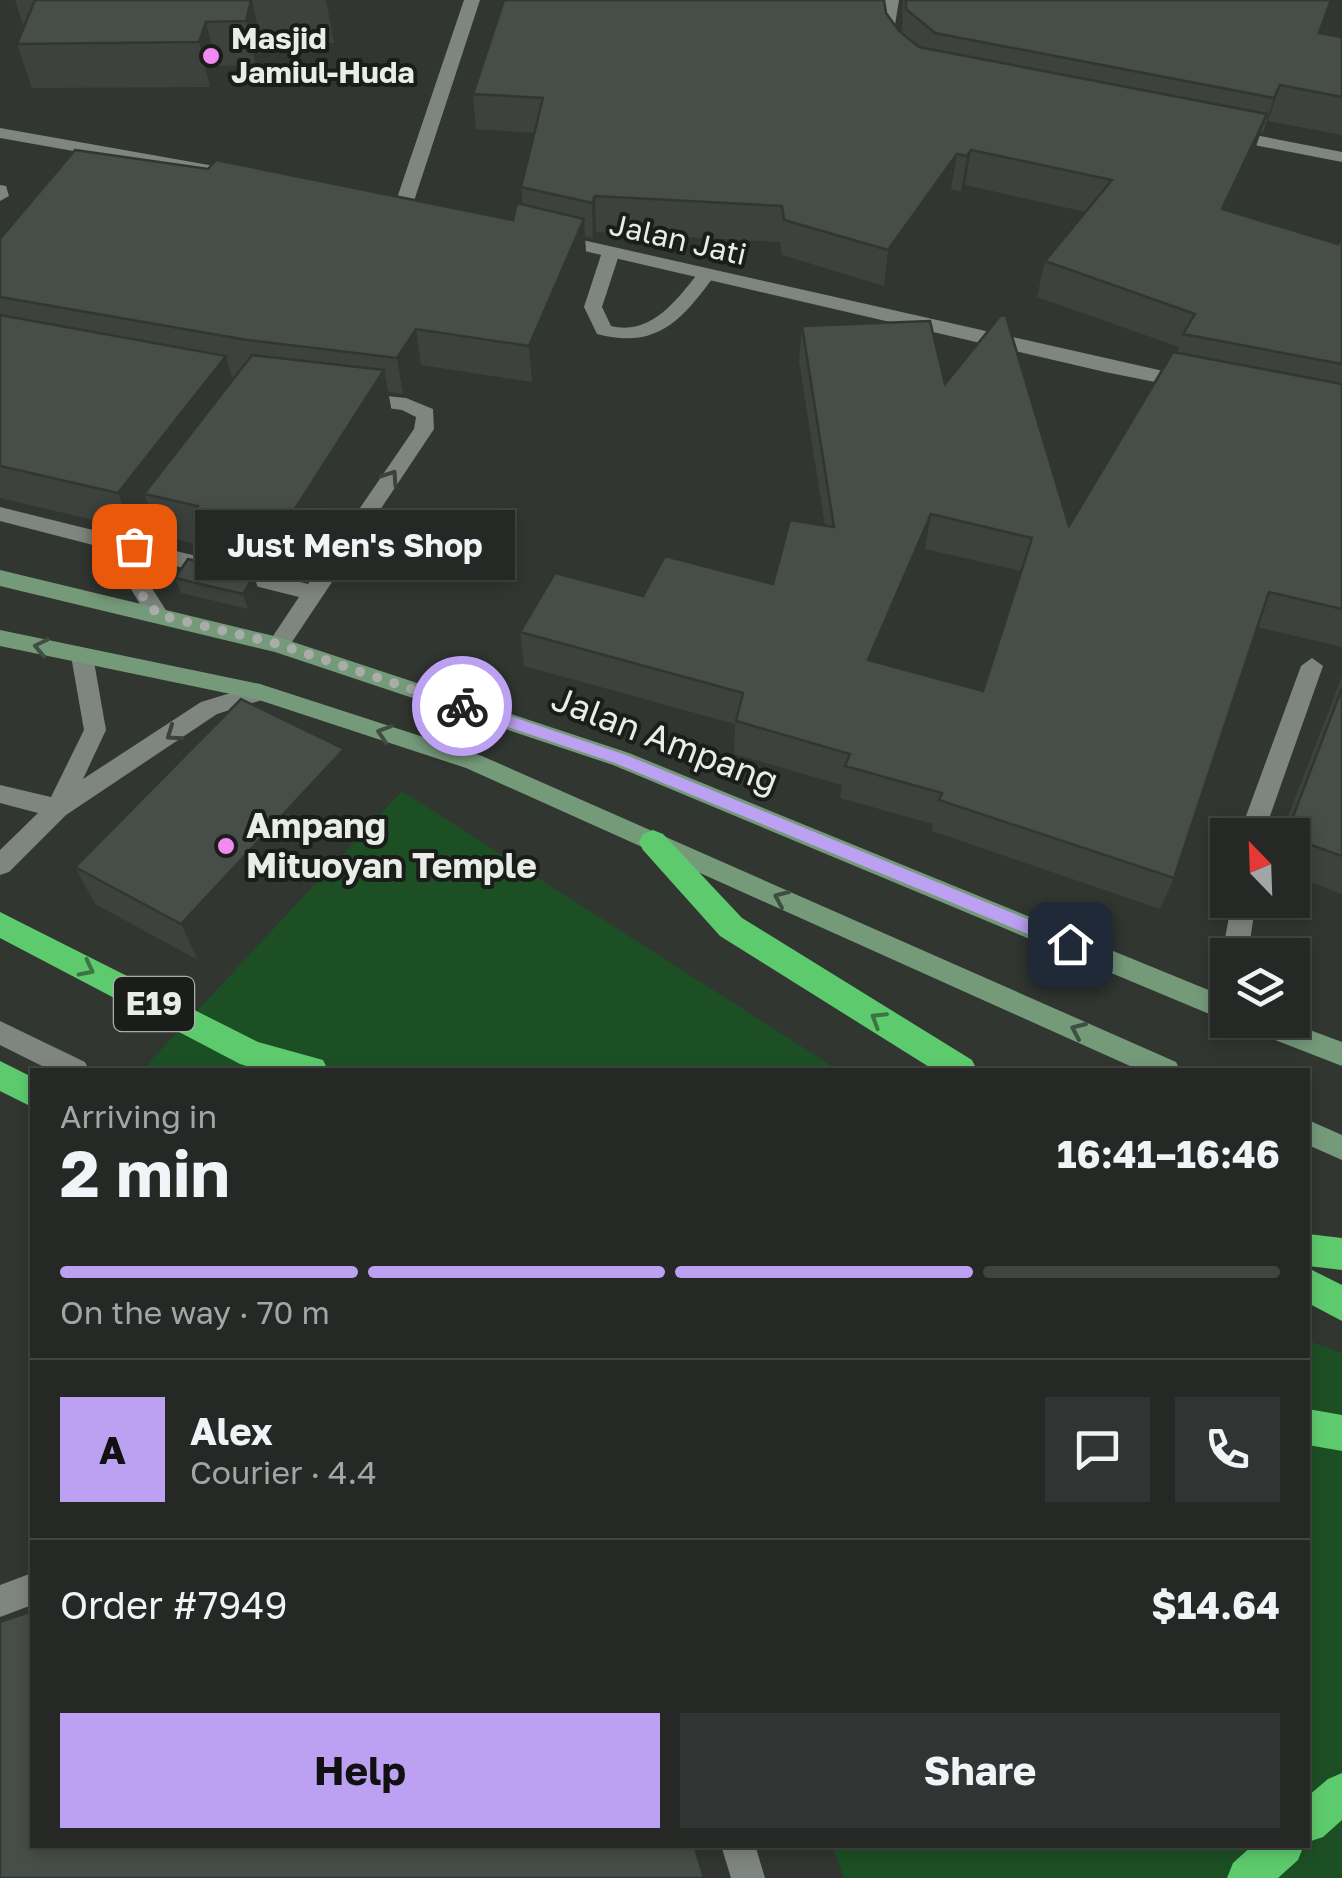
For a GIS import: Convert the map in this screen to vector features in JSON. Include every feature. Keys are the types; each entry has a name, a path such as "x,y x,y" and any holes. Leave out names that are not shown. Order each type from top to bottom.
{"highway":[{"path":"653,842 730,927 958,1068"},
{"name":"E19","path":"0,924 251,1054 304,1068"},
{"path":"0,1074 30,1091"},
{"path":"1310,1250 1342,1254"},
{"path":"1310,1285 1342,1304"},
{"path":"1310,1427 1342,1432"},
{"path":"1310,1820 1342,1793"},
{"path":"1248,1878 1280,1848"}],"main road":[{"name":"Jalan Ampang","path":"0,578 278,644 621,759 1210,1001"},
{"path":"0,638 260,692 474,762 1162,1068"},
{"path":"1300,1038 1342,1054"},
{"path":"1310,1133 1342,1148"}],"street":[{"path":"404,204 472,0"},
{"path":"891,0 886,31 894,57 909,66"},
{"path":"1212,132 1342,157"},
{"path":"0,133 250,177"},
{"name":"Jalan Jati","path":"536,234 1104,366 1214,387"},
{"path":"610,252 593,307 604,330 622,337 653,332 706,274"},
{"path":"278,644 424,429 426,414 406,404 331,395"},
{"path":"158,615 138,590 130,571 134,546 190,474"},
{"path":"0,514 313,593"},
{"path":"58,808 94,730 94,702 82,656"},
{"path":"1258,818 1312,666"},
{"path":"0,865 58,808 209,708 260,692"},
{"path":"0,794 58,808"},
{"path":"0,1032 72,1068"},
{"path":"0,1602 30,1589"},
{"path":"739,1848 748,1878"}],"green space":[{"path":"402,791 835,1068 144,1068"},
{"path":"1310,1342 1342,1353 1342,1878 844,1878 833,1848 1310,1848"}],"building":[{"path":"35,0 251,0 246,21 206,22 199,42 17,44"},
{"path":"504,0 884,0 886,13 899,31 919,47 1267,114 1222,209 1338,244 1342,237 1342,364 1183,334 1195,314 1045,261 1112,180 971,150 967,156 957,154 888,250 784,220 782,206 595,196 592,203 521,187 543,98 473,94"},
{"path":"906,0 1331,0 1319,33 1342,37 1342,97 1280,85 1274,98 935,33 906,9"},
{"path":"75,150 208,169 216,160 513,220 517,203 584,219 529,346 416,329 397,358 247,340 0,297 0,239"},
{"path":"0,315 226,356 118,493 0,466"},
{"path":"1001,315 1006,316 1069,526 1173,352 1342,384 1342,609 1269,592 1174,878 939,800 942,793 845,766 850,754 736,721 743,693 520,632 555,573 643,596 665,556 773,584 790,520 834,527 802,326 930,321 945,384","holes":["931,514 1032,538 983,691 868,660"]},
{"path":"252,355 384,370 284,526 265,521 260,530 193,513 198,506 144,494"},
{"path":"188,559 254,576 243,594 175,578"},
{"path":"1342,688 1342,856 1310,844 1310,818 1292,818"},
{"path":"241,699 344,749 181,924 75,867"},
{"path":"30,1612 30,1848 695,1848 704,1878 0,1878 0,1622"}],"way so far":[{"path":"134,546 130,571 138,590 158,615 278,644 462,706"}],"place":[{"name":"Masjid Jamiul-Huda","path":"211,56"},
{"name":"Just Men's Shop","path":"134,546"},
{"name":"Ampang Mituoyan Temple","path":"226,846"}],"route":[{"path":"462,706 621,759 1070,944"}]}
